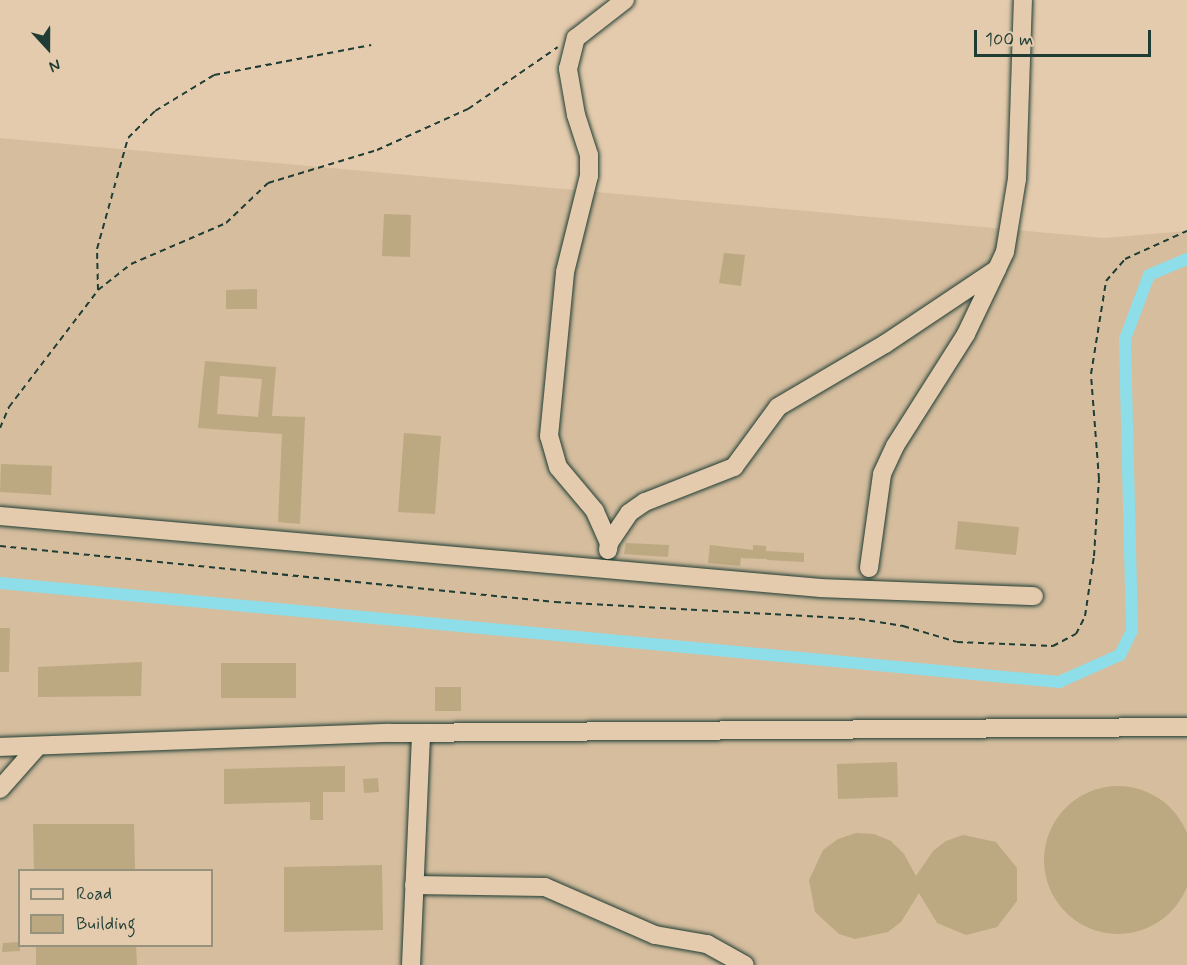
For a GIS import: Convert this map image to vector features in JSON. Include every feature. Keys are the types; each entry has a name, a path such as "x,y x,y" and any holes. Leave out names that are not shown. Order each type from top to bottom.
{"street":[{"path":"609,543 595,511 558,467 549,436 565,272 589,176 589,155 576,115 568,69 576,38 625,0"},
{"path":"869,568 882,474 895,446 966,334 1005,252 1017,179 1023,0"},
{"path":"605,568 609,543 629,513 645,502 734,467 778,406 895,338 997,269"},
{"path":"0,516 821,588 1034,596"},
{"path":"0,747 421,733 1187,727"},
{"path":"411,965 421,733"},
{"path":"0,789 38,746"},
{"path":"414,885 545,887 655,935 707,944 745,965"}],"path":[{"path":"0,428 9,407 98,290 131,264 226,223 268,183 377,150 468,109 542,56 576,38"},
{"path":"98,290 97,249 128,138 155,111 214,75 371,45"},
{"path":"0,546 555,602 859,619 903,626 957,642 1053,646 1076,634 1085,616 1091,576 1099,479 1091,374 1106,281 1125,259 1187,231"}],"shaded area":[{"path":"0,138 1104,238 1187,231 1187,965 0,965"}],"building":[{"path":"384,214 411,215 410,257 382,256"},
{"path":"724,253 745,255 741,286 719,283"},
{"path":"257,289 257,309 226,309 226,290"},
{"path":"205,361 276,367 272,416 305,417 300,524 278,522 282,434 198,428","holes":["220,376 262,379 258,417 217,414"]},
{"path":"404,433 441,436 435,514 398,512"},
{"path":"1,464 52,466 51,495 0,492"},
{"path":"958,521 1019,527 1016,555 955,549"},
{"path":"626,543 669,545 668,557 624,554"},
{"path":"710,545 753,550 753,545 766,546 766,551 804,553 804,562 741,558 740,566 708,563"},
{"path":"0,628 10,628 9,672 0,672"},
{"path":"142,662 141,696 38,697 38,667"},
{"path":"221,663 296,663 296,698 221,698"},
{"path":"435,687 461,687 461,711 435,711"},
{"path":"897,762 898,797 838,799 837,764"},
{"path":"345,766 345,792 323,792 323,820 310,820 310,802 224,804 224,769"},
{"path":"378,778 379,792 364,793 363,779"},
{"path":"1118,786 1146,792 1170,808 1186,832 1188,881 1186,888 1170,912 1146,928 1118,934 1090,928 1066,912 1050,888 1044,860 1050,832 1066,808 1090,792"},
{"path":"33,824 134,824 135,869 34,869"},
{"path":"856,833 874,834 891,841 904,854 916,876 933,851 946,841 963,835 996,842 1017,868 1017,901 997,927 966,935 937,923 919,893 901,922 888,932 855,939 839,934 815,912 809,880 823,850 838,839"},
{"path":"382,865 383,930 284,932 284,867"},
{"path":"18,942 20,951 2,952 3,943"},
{"path":"36,947 136,947 137,965 36,965"}],"waterway":[{"path":"0,583 1059,682 1120,655 1132,630 1125,339 1149,275 1187,259"}]}
